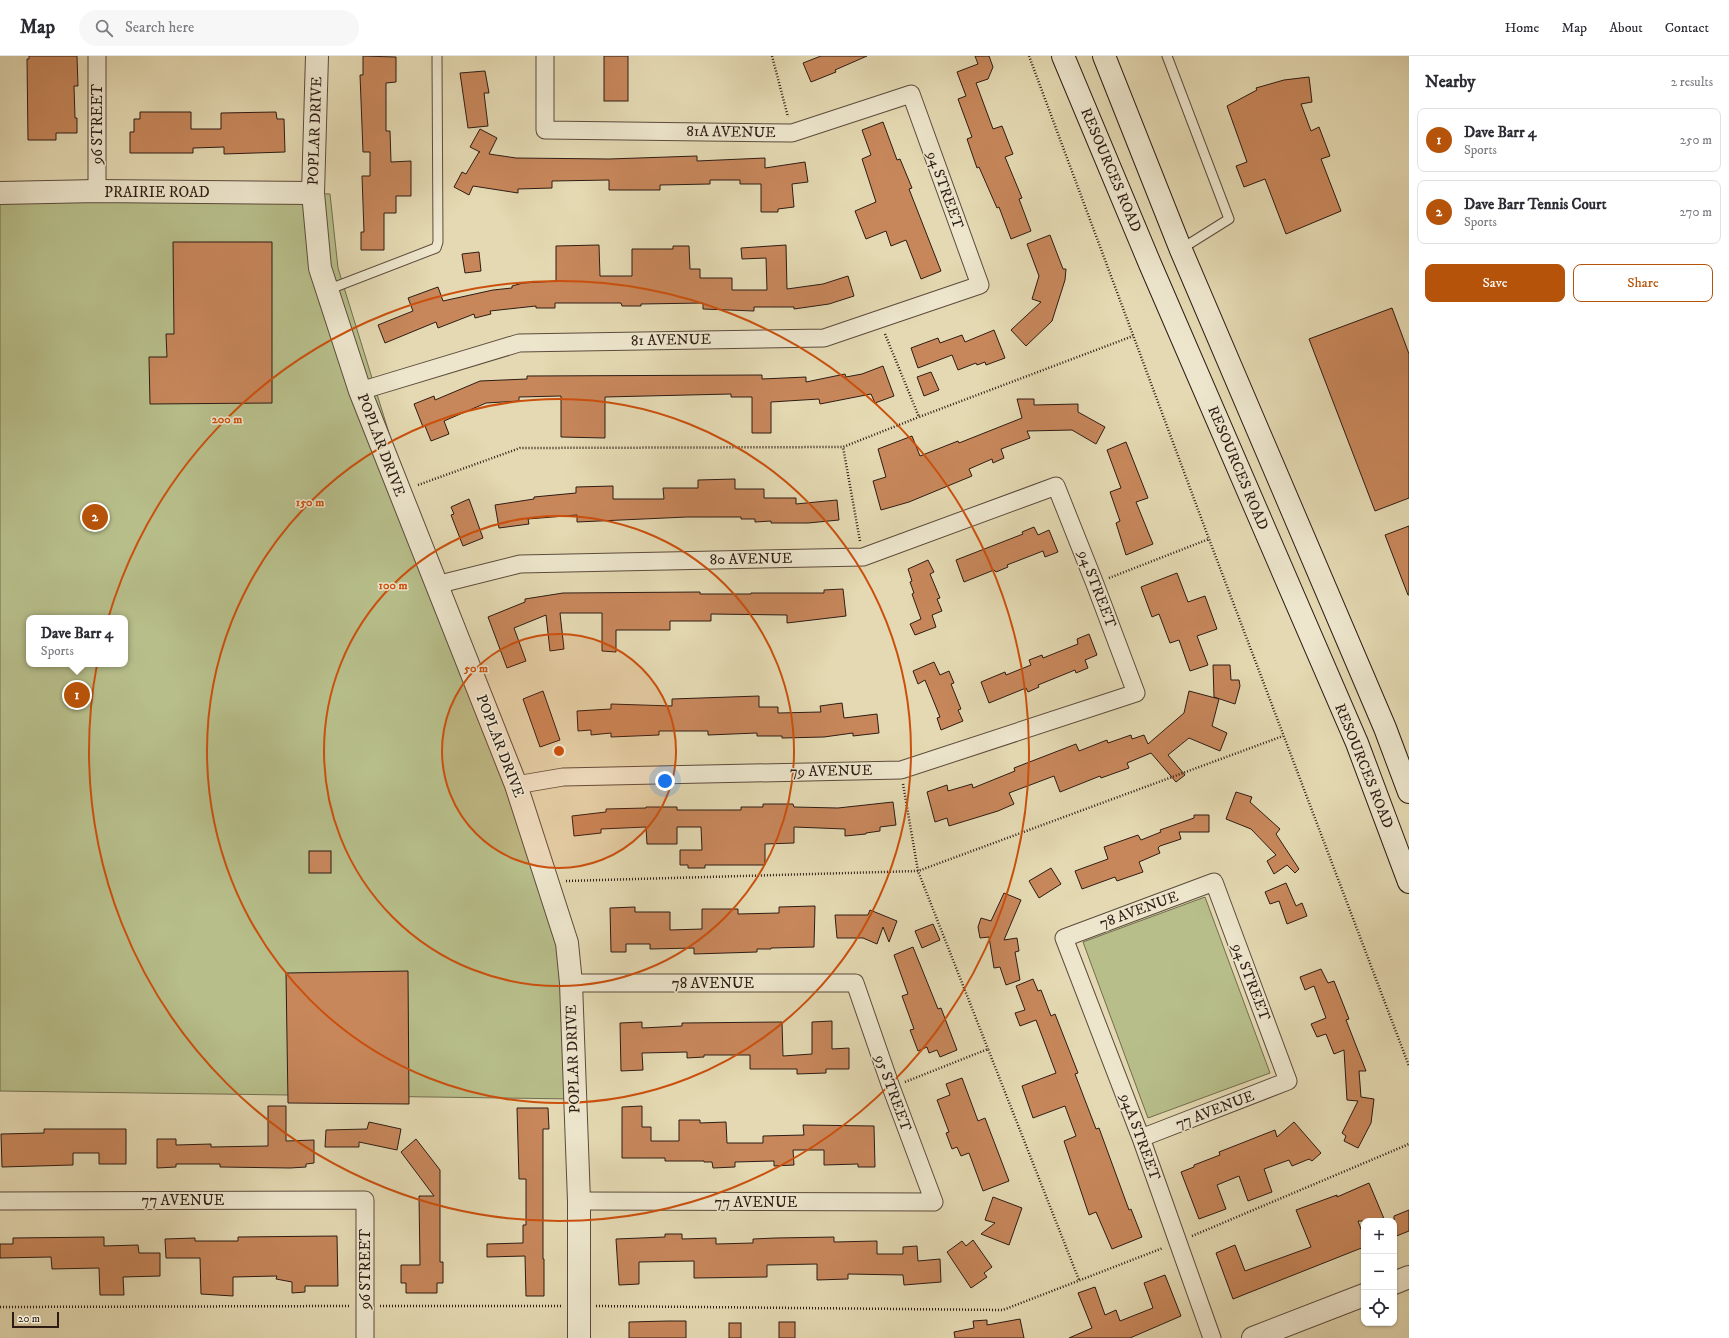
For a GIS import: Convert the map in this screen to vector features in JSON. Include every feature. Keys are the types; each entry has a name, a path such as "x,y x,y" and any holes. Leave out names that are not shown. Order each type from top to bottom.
{"street":[{"name":"96 STREET","path":"97,56 97,192"},
{"name":"POPLAR DRIVE","path":"317,56 313,193 320,268 360,392 516,785 567,943 571,983 579,1202 579,1338"},
{"name":"81A AVENUE","path":"545,56 545,130 792,133 911,94"},
{"name":"RESOURCES ROAD","path":"1063,56 1150,264 1357,743 1409,882"},
{"path":"1104,56 1181,250 1385,728 1409,792"},
{"name":"94 STREET","path":"911,94 980,285"},
{"name":"PRAIRIE ROAD","path":"0,194 97,192 313,193"},
{"path":"1150,264 1181,250"},
{"name":"81 AVENUE","path":"360,392 519,343 824,338 980,285"},
{"name":"94 STREET","path":"1056,486 1095,584 1136,694"},
{"name":"80 AVENUE","path":"436,585 520,564 863,557 1056,486"},
{"name":"79 AVENUE","path":"516,785 563,777 901,770 1136,694"},
{"name":"94 STREET","path":"1214,882 1288,1081"},
{"name":"78 AVENUE","path":"1064,938 1214,882"},
{"name":"94A STREET","path":"1064,938 1141,1138 1212,1338"},
{"name":"78 AVENUE","path":"571,983 854,983"},
{"name":"95 STREET","path":"854,983 934,1202"},
{"name":"77 AVENUE","path":"1141,1138 1288,1081"},
{"name":"96 STREET","path":"365,1200 365,1338"},
{"name":"77 AVENUE","path":"0,1201 365,1200"},
{"name":"77 AVENUE","path":"579,1202 934,1202"},
{"path":"1397,1282 1409,1277"},
{"path":"1253,1338 1361,1296"}],"lane":[{"path":"327,290 436,248 438,242 437,56"},
{"path":"1167,56 1229,219 1181,250"}],"path":[{"path":"772,56 792,133"},
{"path":"1029,56 1209,540 1409,1066"},
{"path":"879,319 919,417"},
{"path":"400,492 520,448 842,447 1133,336"},
{"path":"842,447 863,557"},
{"path":"1095,584 1209,540"},
{"path":"547,881 918,871 1283,736"},
{"path":"901,770 918,871 1079,1280"},
{"path":"891,1087 988,1049"},
{"path":"0,1307 579,1306 1003,1310 1178,1242 1409,1144"}],"green space":[{"path":"105,185 330,194 338,268 436,585 567,943 575,1099 0,1091 0,186"},
{"path":"1205,897 1270,1073 1148,1118 1083,942"}],"building":[{"path":"29,56 77,56 78,86 74,86 77,133 56,133 56,140 28,140 27,59 29,59"},
{"path":"363,56 396,57 396,82 386,83 386,131 390,131 391,162 411,161 411,196 396,196 396,213 384,213 384,250 361,250 361,232 364,232 362,176 370,176 370,152 363,152 360,75 363,75"},
{"path":"604,56 628,56 628,101 604,101"},
{"path":"821,56 867,56 835,70 836,72 811,82 803,63"},
{"path":"975,56 989,56 993,67 988,79 976,83 993,129 1002,126 1013,154 1005,157 1022,198 1019,199 1031,231 1011,239 999,207 997,208 979,167 977,168 967,139 972,137 958,99 966,96 957,72 978,64"},
{"path":"485,71 489,93 484,93 488,126 468,128 460,73"},
{"path":"1309,77 1312,102 1301,104 1311,131 1319,127 1330,156 1321,159 1341,211 1286,234 1265,179 1244,187 1236,166 1247,162 1227,106 1257,90 1256,88 1284,80"},
{"path":"140,112 191,112 191,129 221,129 221,113 276,112 277,119 284,119 285,152 224,154 224,147 193,148 193,153 130,153 130,132 134,132 134,119 140,119"},
{"path":"883,122 897,160 900,159 912,188 909,189 941,271 921,279 906,240 891,246 886,231 866,239 855,211 876,202 862,159 871,155 862,130"},
{"path":"480,129 497,138 489,154 516,158 609,159 697,156 697,161 765,158 765,168 805,162 808,182 792,184 794,207 778,209 778,212 761,212 761,184 740,184 740,180 710,180 710,184 660,185 660,190 609,190 609,180 552,181 552,188 518,189 518,193 473,186 469,195 454,187 462,172 466,174 480,152 470,147"},
{"path":"1050,235 1063,269 1066,269 1065,280 1052,321 1026,346 1011,330 1041,302 1032,299 1039,276 1027,244"},
{"path":"173,242 272,242 272,403 150,404 149,357 167,357 166,334 174,334"},
{"path":"599,245 600,276 632,276 632,249 673,249 673,246 689,246 690,269 700,269 700,278 732,278 732,290 767,290 766,258 742,259 741,248 786,245 787,289 823,284 848,276 854,296 829,304 794,309 794,307 754,307 754,311 703,309 703,303 641,304 641,306 622,306 621,303 555,303 555,308 536,308 536,306 490,311 491,314 475,318 474,314 438,328 436,322 385,343 378,325 413,311 408,298 438,287 443,301 493,290 512,288 512,286 523,283 556,281 556,246"},
{"path":"479,252 481,271 465,273 462,254"},
{"path":"1392,308 1409,354 1409,498 1375,511 1309,339"},
{"path":"994,330 1005,358 986,365 985,362 977,365 976,363 958,370 952,355 918,368 911,348 938,338 940,343 962,335 965,342"},
{"path":"883,366 894,396 875,403 871,394 820,404 819,399 771,402 771,433 752,433 752,397 731,397 731,394 605,397 605,438 561,437 561,396 519,397 519,401 486,403 444,421 449,434 431,441 425,426 423,427 414,404 434,396 435,400 480,381 527,379 527,376 762,375 762,379 806,377 806,382 845,374 846,377 862,374"},
{"path":"931,372 939,390 924,396 917,377"},
{"path":"1017,399 1034,399 1034,405 1078,404 1078,412 1105,427 1096,444 1072,430 1027,431 1030,438 1001,449 1004,458 993,463 992,459 969,469 972,476 909,502 881,510 873,481 886,477 878,449 912,436 920,456 958,441 959,443 1022,418"},
{"path":"1126,442 1148,498 1136,502 1153,544 1126,555 1116,523 1120,521 1110,492 1121,488 1107,450"},
{"path":"735,479 735,489 764,489 764,498 796,498 796,504 837,500 839,520 808,523 771,523 771,521 755,522 755,519 741,519 741,517 687,517 577,522 577,515 528,519 529,524 499,528 495,505 534,499 534,497 576,493 576,487 613,486 613,499 664,499 663,488 698,488 698,480"},
{"path":"469,499 483,538 463,546 451,515 454,514 451,507"},
{"path":"1409,526 1409,595 1408,595 1385,535"},
{"path":"1034,527 1038,535 1049,530 1058,552 1045,557 1043,551 1007,565 1008,567 996,572 994,570 964,582 956,560 1023,534 1022,532"},
{"path":"928,560 934,572 930,574 940,598 937,599 942,611 932,615 936,627 915,635 910,624 921,619 912,594 914,593 910,582 912,581 908,569"},
{"path":"1177,573 1188,602 1205,596 1217,629 1197,636 1208,665 1190,671 1179,640 1170,643 1159,614 1152,617 1141,587"},
{"path":"843,589 846,616 787,623 787,615 711,614 711,621 670,621 670,630 616,630 616,652 602,651 602,613 560,613 564,649 550,651 546,615 514,628 526,661 507,668 488,617 525,602 525,599 563,593 824,593 824,590"},
{"path":"1089,634 1097,655 1085,660 1088,668 1076,673 1075,670 1038,685 1039,687 1028,692 1026,688 989,703 981,682 1005,672 1006,675 1031,665 1029,660 1042,655 1043,658 1078,644 1077,639"},
{"path":"934,662 940,675 949,671 954,683 951,684 961,709 958,710 963,721 941,730 937,718 940,717 925,680 918,684 913,671"},
{"path":"1213,665 1230,665 1231,680 1239,680 1240,686 1235,704 1214,697"},
{"path":"543,691 560,740 540,747 523,699"},
{"path":"1189,691 1219,699 1212,726 1227,733 1220,751 1189,738 1168,755 1185,775 1176,782 1151,753 1127,763 1129,768 1101,778 1100,776 1060,792 1054,776 1009,793 1014,804 998,811 949,826 947,818 935,822 927,792 947,785 948,791 972,784 973,788 1015,771 1014,768 1076,744 1079,751 1107,740 1108,743 1131,735 1132,739 1144,735 1148,744 1184,713"},
{"path":"759,696 759,707 778,707 778,713 821,712 820,706 842,703 844,718 877,714 879,733 853,736 853,733 824,737 782,738 782,736 757,736 757,733 708,735 708,731 659,731 659,735 611,737 611,733 591,735 591,730 578,731 577,711 611,709 611,704 672,706 672,699"},
{"path":"1236,792 1252,797 1250,802 1280,829 1276,834 1299,869 1295,873 1287,865 1274,874 1267,861 1276,855 1251,829 1226,819"},
{"path":"893,802 896,825 880,827 880,831 845,836 845,829 794,827 794,843 765,844 765,865 705,865 705,868 688,868 688,865 680,865 680,850 702,850 701,827 677,827 677,844 647,844 646,827 601,829 601,833 574,836 572,816 606,812 606,809 646,807 677,807 677,810 741,810 741,807 763,807 763,804 793,804 794,807 838,808"},
{"path":"1194,815 1209,815 1209,832 1179,832 1181,839 1160,846 1158,848 1160,853 1139,862 1143,872 1117,881 1115,877 1082,889 1075,871 1108,859 1104,847 1138,835 1141,840 1161,832 1160,830 1194,818"},
{"path":"309,851 331,851 331,873 309,873"},
{"path":"1051,868 1061,884 1039,898 1029,881"},
{"path":"1286,883 1296,906 1302,903 1307,916 1287,924 1279,901 1270,904 1265,892"},
{"path":"1004,893 1021,900 1004,940 1017,938 1019,951 1015,952 1020,980 1006,985 1000,967 994,968 989,937 980,938 978,927 981,918 991,921"},
{"path":"815,906 814,947 757,949 757,952 694,954 694,948 650,949 650,944 626,944 626,952 611,952 610,908 635,907 635,912 670,912 670,930 702,929 702,909 738,909 738,914 779,913 779,907"},
{"path":"870,910 897,921 889,942 883,927 877,944 863,938 837,938 835,915 868,915"},
{"path":"933,924 940,940 922,948 915,931"},
{"path":"913,947 938,1009 941,1008 957,1050 940,1057 937,1050 929,1053 927,1047 918,1051 910,1030 914,1029 902,996 908,994 894,955"},
{"path":"1321,969 1328,983 1334,981 1349,1019 1346,1020 1366,1071 1359,1071 1361,1097 1374,1099 1371,1123 1358,1148 1344,1141 1346,1136 1342,1133 1358,1101 1347,1100 1344,1050 1334,1054 1326,1034 1317,1037 1311,1024 1326,1018 1314,986 1305,990 1300,977"},
{"path":"408,971 409,1104 288,1103 286,973"},
{"path":"1033,979 1038,991 1041,990 1051,1016 1055,1014 1078,1073 1075,1074 1096,1129 1099,1128 1129,1210 1131,1209 1142,1237 1112,1249 1096,1212 1089,1215 1064,1141 1076,1136 1065,1106 1033,1118 1022,1086 1056,1073 1036,1020 1020,1026 1015,1013 1025,1010 1016,986"},
{"path":"832,1021 832,1049 849,1048 849,1069 826,1069 826,1073 797,1074 797,1069 750,1069 750,1055 704,1055 704,1057 687,1058 687,1052 642,1053 643,1070 621,1071 620,1023 642,1022 642,1028 682,1026 682,1023 782,1022 783,1056 812,1054 812,1022"},
{"path":"962,1078 978,1121 985,1118 1009,1181 983,1191 969,1153 961,1156 957,1147 952,1149 946,1133 949,1132 937,1100 950,1095 946,1084"},
{"path":"268,1106 286,1106 286,1141 314,1140 314,1163 306,1164 306,1167 290,1168 220,1167 220,1164 176,1164 176,1167 157,1168 157,1139 176,1139 176,1145 211,1144 211,1147 268,1146"},
{"path":"642,1106 642,1127 651,1127 651,1141 679,1141 679,1120 700,1120 700,1123 726,1122 727,1143 763,1143 763,1136 804,1135 803,1125 874,1126 875,1167 858,1167 858,1164 824,1165 824,1150 793,1150 794,1165 774,1166 774,1161 735,1162 735,1167 713,1168 712,1162 704,1161 665,1161 665,1158 622,1158 622,1107"},
{"path":"517,1108 548,1108 549,1129 543,1129 544,1296 526,1296 525,1256 487,1257 487,1244 523,1243 523,1225 526,1225 526,1179 519,1179"},
{"path":"369,1122 401,1129 397,1150 359,1142 359,1147 325,1147 326,1130 367,1129"},
{"path":"1294,1122 1321,1153 1312,1161 1309,1159 1292,1166 1289,1160 1264,1169 1272,1192 1248,1201 1239,1176 1217,1185 1226,1209 1199,1219 1181,1172 1194,1167 1194,1165 1220,1155 1219,1152 1275,1130 1277,1137"},
{"path":"44,1129 126,1129 126,1164 99,1164 99,1153 73,1153 73,1165 2,1167 1,1134 44,1133"},
{"path":"416,1139 440,1170 440,1262 443,1262 443,1283 437,1283 437,1293 406,1293 406,1283 401,1283 401,1265 420,1265 419,1196 434,1196 401,1152"},
{"path":"1369,1183 1384,1218 1361,1218 1361,1221 1358,1221 1361,1229 1361,1248 1233,1299 1216,1253 1235,1245 1245,1271 1311,1247 1296,1210 1337,1195 1337,1197"},
{"path":"993,1197 1022,1208 1009,1245 981,1234 995,1223 985,1220"},
{"path":"1409,1210 1409,1231 1397,1236 1397,1218 1394,1218 1394,1216"},
{"path":"665,1234 682,1234 682,1239 716,1238 716,1244 753,1243 753,1239 775,1238 834,1237 834,1242 877,1241 877,1254 903,1254 903,1247 917,1246 918,1261 940,1259 941,1282 904,1285 903,1275 848,1274 848,1279 817,1280 817,1264 767,1265 767,1277 694,1278 694,1261 639,1262 639,1284 619,1285 616,1239 665,1237"},
{"path":"337,1236 338,1286 305,1286 305,1292 292,1293 292,1282 276,1279 277,1276 233,1277 233,1296 201,1294 200,1258 166,1258 165,1239 195,1238 195,1241 238,1241 238,1237"},
{"path":"104,1237 104,1246 138,1245 139,1253 160,1253 160,1276 123,1277 124,1295 100,1295 99,1268 52,1269 51,1257 0,1258 0,1244 13,1244 13,1238"},
{"path":"973,1240 992,1267 984,1273 987,1277 971,1288 947,1252 962,1241 966,1246"},
{"path":"1165,1275 1181,1316 1130,1338 1069,1338 1092,1328 1078,1293 1095,1287 1105,1315 1116,1310 1120,1321 1153,1308 1144,1283"},
{"path":"1020,1319 1024,1338 955,1338 954,1332 974,1328 973,1321 987,1320 987,1325"},
{"path":"686,1321 686,1338 629,1338 629,1322"},
{"path":"779,1322 795,1322 795,1338 779,1338"},
{"path":"729,1323 741,1323 741,1338 729,1338"}],"place":[{"name":"Dave Barr Tennis Court","path":"95,517"},
{"name":"Dave Barr 4","path":"77,695"}]}
